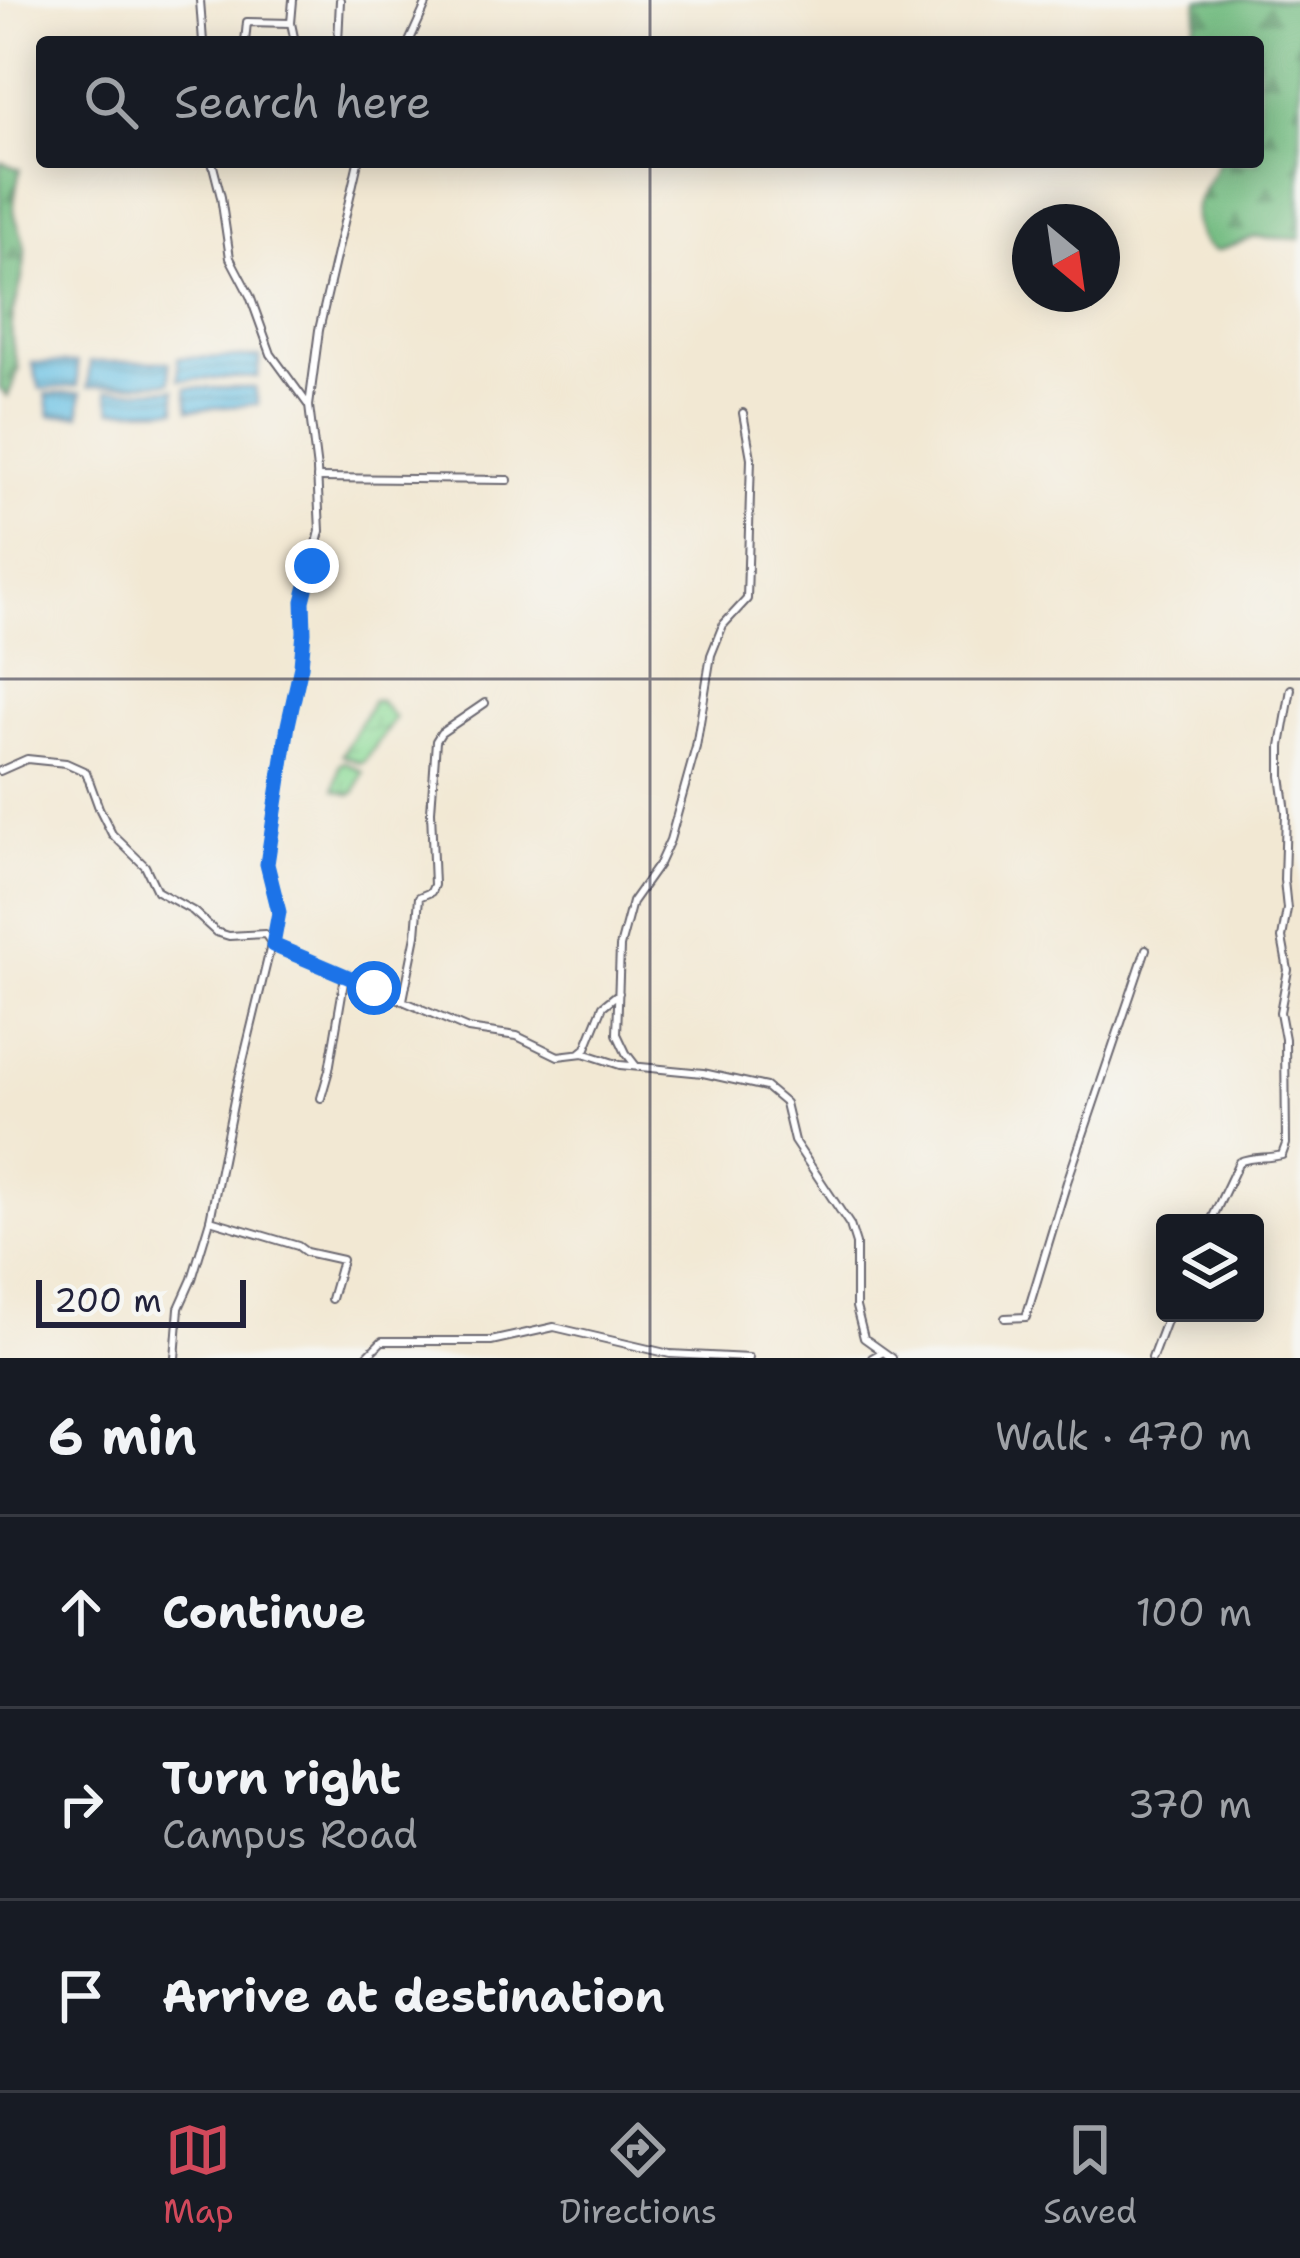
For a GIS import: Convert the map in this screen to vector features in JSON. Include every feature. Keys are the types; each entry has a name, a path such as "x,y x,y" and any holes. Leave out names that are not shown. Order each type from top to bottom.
{"street":[{"path":"200,0 203,36"},
{"path":"293,0 294,36"},
{"path":"338,36 340,0"},
{"path":"412,36 428,0"},
{"path":"246,36 247,22 291,23"},
{"path":"214,168 230,258 271,354 308,406"},
{"path":"175,1358 179,1308 210,1220 279,912 267,864 301,666 303,601 320,531 308,406 319,330 357,168"},
{"path":"636,1066 617,1034 620,947 632,902 670,840 696,747 711,655 723,625 747,599 751,458 743,413"},
{"path":"317,478 508,479"},
{"path":"1214,1214 1239,1162 1282,1155 1286,1144 1286,1039 1280,1012 1288,970 1282,938 1287,909 1281,746 1292,689"},
{"path":"403,1000 417,904 434,885 431,799 436,741 485,703"},
{"path":"0,771 27,759 83,770 112,834 145,866 157,891 193,910 216,932 265,934 273,945 468,1028 517,1036 558,1056 579,1054 703,1073 766,1088 784,1103 794,1142 850,1225 856,1244 856,1307 864,1338 892,1358"},
{"path":"1005,1318 1026,1317 1146,949"},
{"path":"321,1098 345,976"},
{"path":"579,1054 586,1048 602,1006 619,993"},
{"path":"1287,1088 1300,1092"},
{"path":"210,1220 343,1260 331,1299"},
{"path":"1152,1358 1166,1322"},
{"path":"365,1358 382,1341 490,1341 554,1327 670,1356 749,1358"},
{"path":"872,1358 883,1352"}],"green space":[{"path":"1198,0 1300,0 1300,239 1255,237 1216,251 1199,233 1195,210 1215,168 1264,168 1264,36 1189,36"},
{"path":"0,162 20,169 14,208 25,248 12,322 19,369 8,396 0,389"},
{"path":"373,701 380,701 395,718 361,763 342,755"},
{"path":"340,764 363,772 351,795 335,790"}],"water":[{"path":"260,357 258,377 179,380 178,358"},
{"path":"90,362 169,362 170,382 88,387"},
{"path":"32,363 77,363 78,386 40,389"},
{"path":"186,388 255,388 258,404 189,410"},
{"path":"175,389 176,409 112,410 107,391"},
{"path":"81,393 80,415 50,416 46,394"}],"route":[{"path":"312,566 303,601 301,666 267,864 279,912 273,945 374,988"}]}
